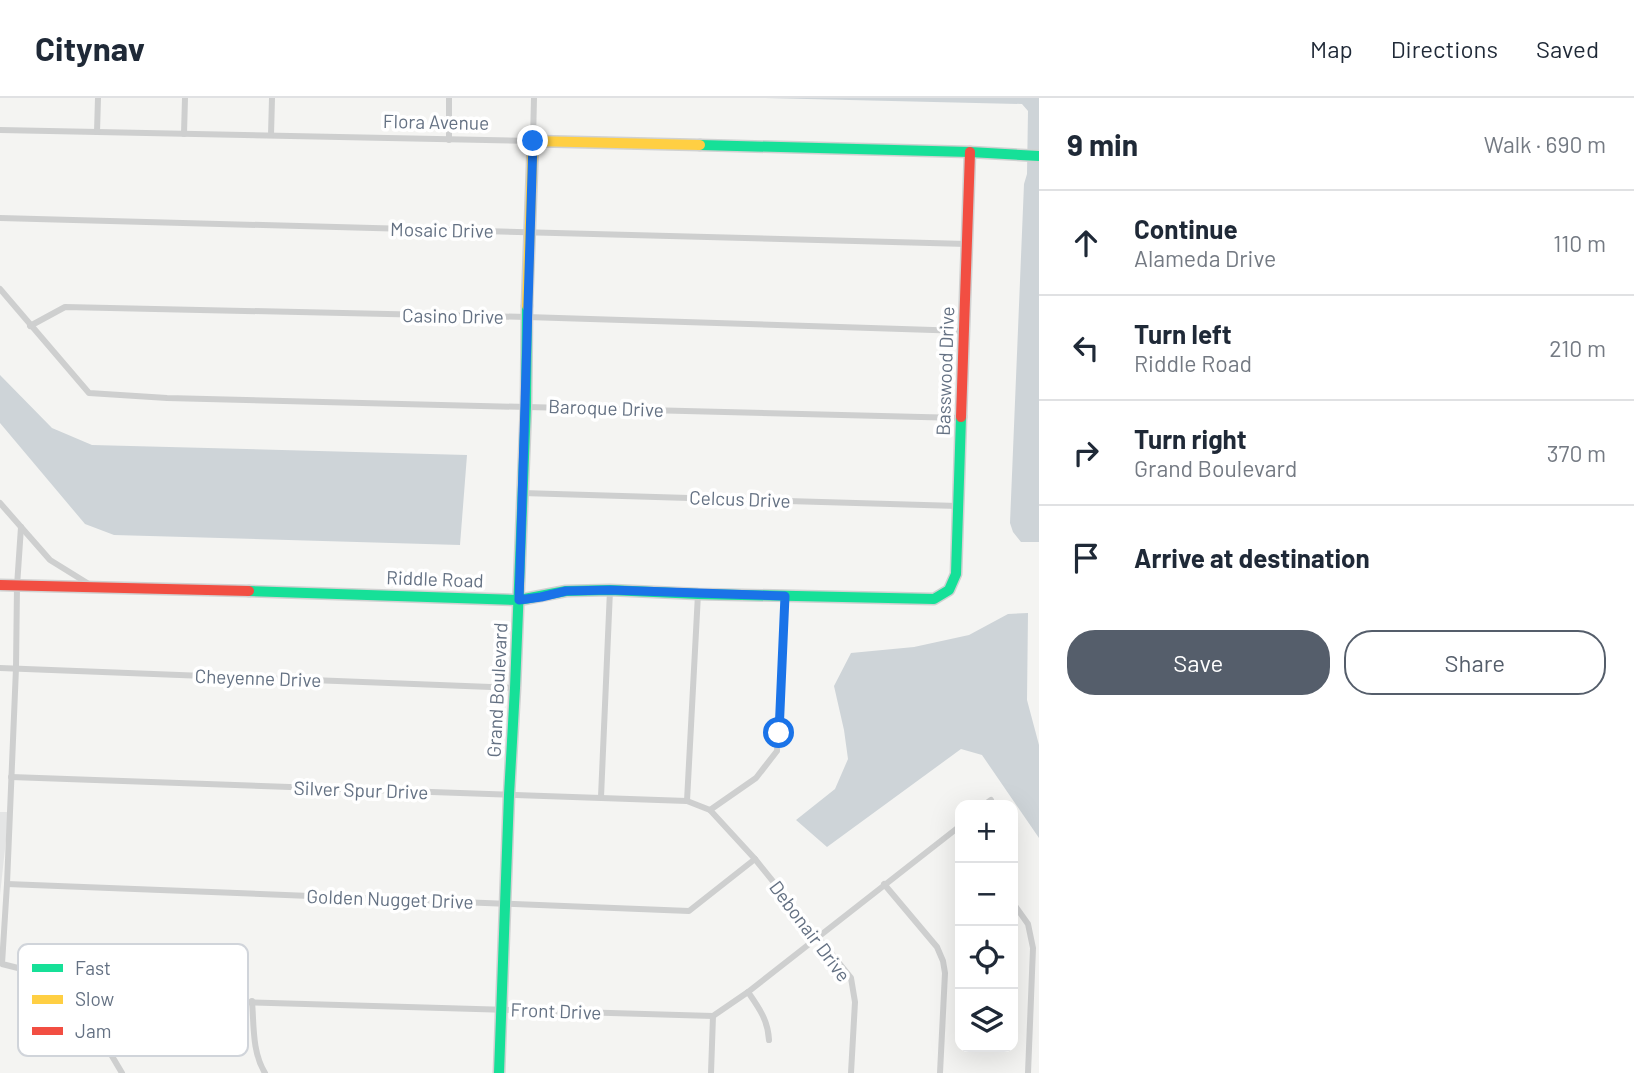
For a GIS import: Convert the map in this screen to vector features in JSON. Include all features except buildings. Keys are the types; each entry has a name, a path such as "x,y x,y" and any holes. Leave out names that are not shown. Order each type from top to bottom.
{"street":[{"path":"97,132 98,98"},
{"path":"184,134 185,98"},
{"path":"271,135 272,98"},
{"path":"449,98 449,140"},
{"name":"Grand Boulevard","path":"499,1073 523,493 534,98"},
{"name":"Flora Avenue","path":"0,130 533,141 1039,156"},
{"name":"Basswood Drive","path":"949,590 956,574 970,152"},
{"name":"Mosaic Drive","path":"0,218 968,244"},
{"name":"Baroque Drive","path":"0,289 89,393 167,398 961,418"},
{"name":"Casino Drive","path":"30,326 65,307 527,317 964,331"},
{"name":"Celcus Drive","path":"523,493 958,506"},
{"path":"0,503 50,560 94,587"},
{"path":"18,968 2,964 16,668 17,586 22,527"},
{"name":"Riddle Road","path":"0,585 519,600 566,591 610,590 934,599 949,590"},
{"path":"601,797 610,590"},
{"path":"687,801 698,594"},
{"path":"710,810 756,778 777,751 785,596"},
{"name":"Cheyenne Drive","path":"0,668 515,688"},
{"name":"Silver Spur Drive","path":"10,777 687,801 710,810"},
{"path":"0,803 9,803"},
{"name":"Debonair Drive","path":"710,810 755,859 851,978 855,1002 851,1073"},
{"path":"711,1073 713,1016 748,992 955,831"},
{"name":"Golden Nugget Drive","path":"7,884 689,911 755,859"},
{"path":"884,884 937,947 943,961 945,973 940,1073"},
{"path":"1018,910 1028,924 1036,948 1028,1073"},
{"path":"748,992 764,1014 769,1040"},
{"name":"Front Drive","path":"248,1001 713,1016"},
{"path":"252,1001 258,1062 265,1073"},
{"path":"112,1056 122,1073"}],"shaded area":[{"path":"765,98 1039,98 1039,542 1021,542 1010,523 1028,111 1022,104"},
{"path":"0,375 52,428 92,445 467,455 460,545 114,535 85,524 0,423"},
{"path":"1028,613 1027,700 1039,745 1039,838 1018,807 1018,800 1013,800 982,755 961,749 827,847 796,820 835,789 848,759 834,686 851,653 914,647 969,635 1008,614"},
{"path":"0,812 9,812 0,895"}],"traffic: fast":[{"path":"700,145 1039,156"},
{"path":"499,1073 526,406 527,306"},
{"path":"249,591 519,600 566,591 610,590 934,599 949,590 956,574 961,417"}],"traffic: slow":[{"path":"527,306 533,141 700,145"}],"traffic: jam":[{"path":"961,417 970,152"},
{"path":"0,585 249,591"}],"route":[{"path":"533,141 519,600 566,591 610,590 785,596 779,733"}]}
